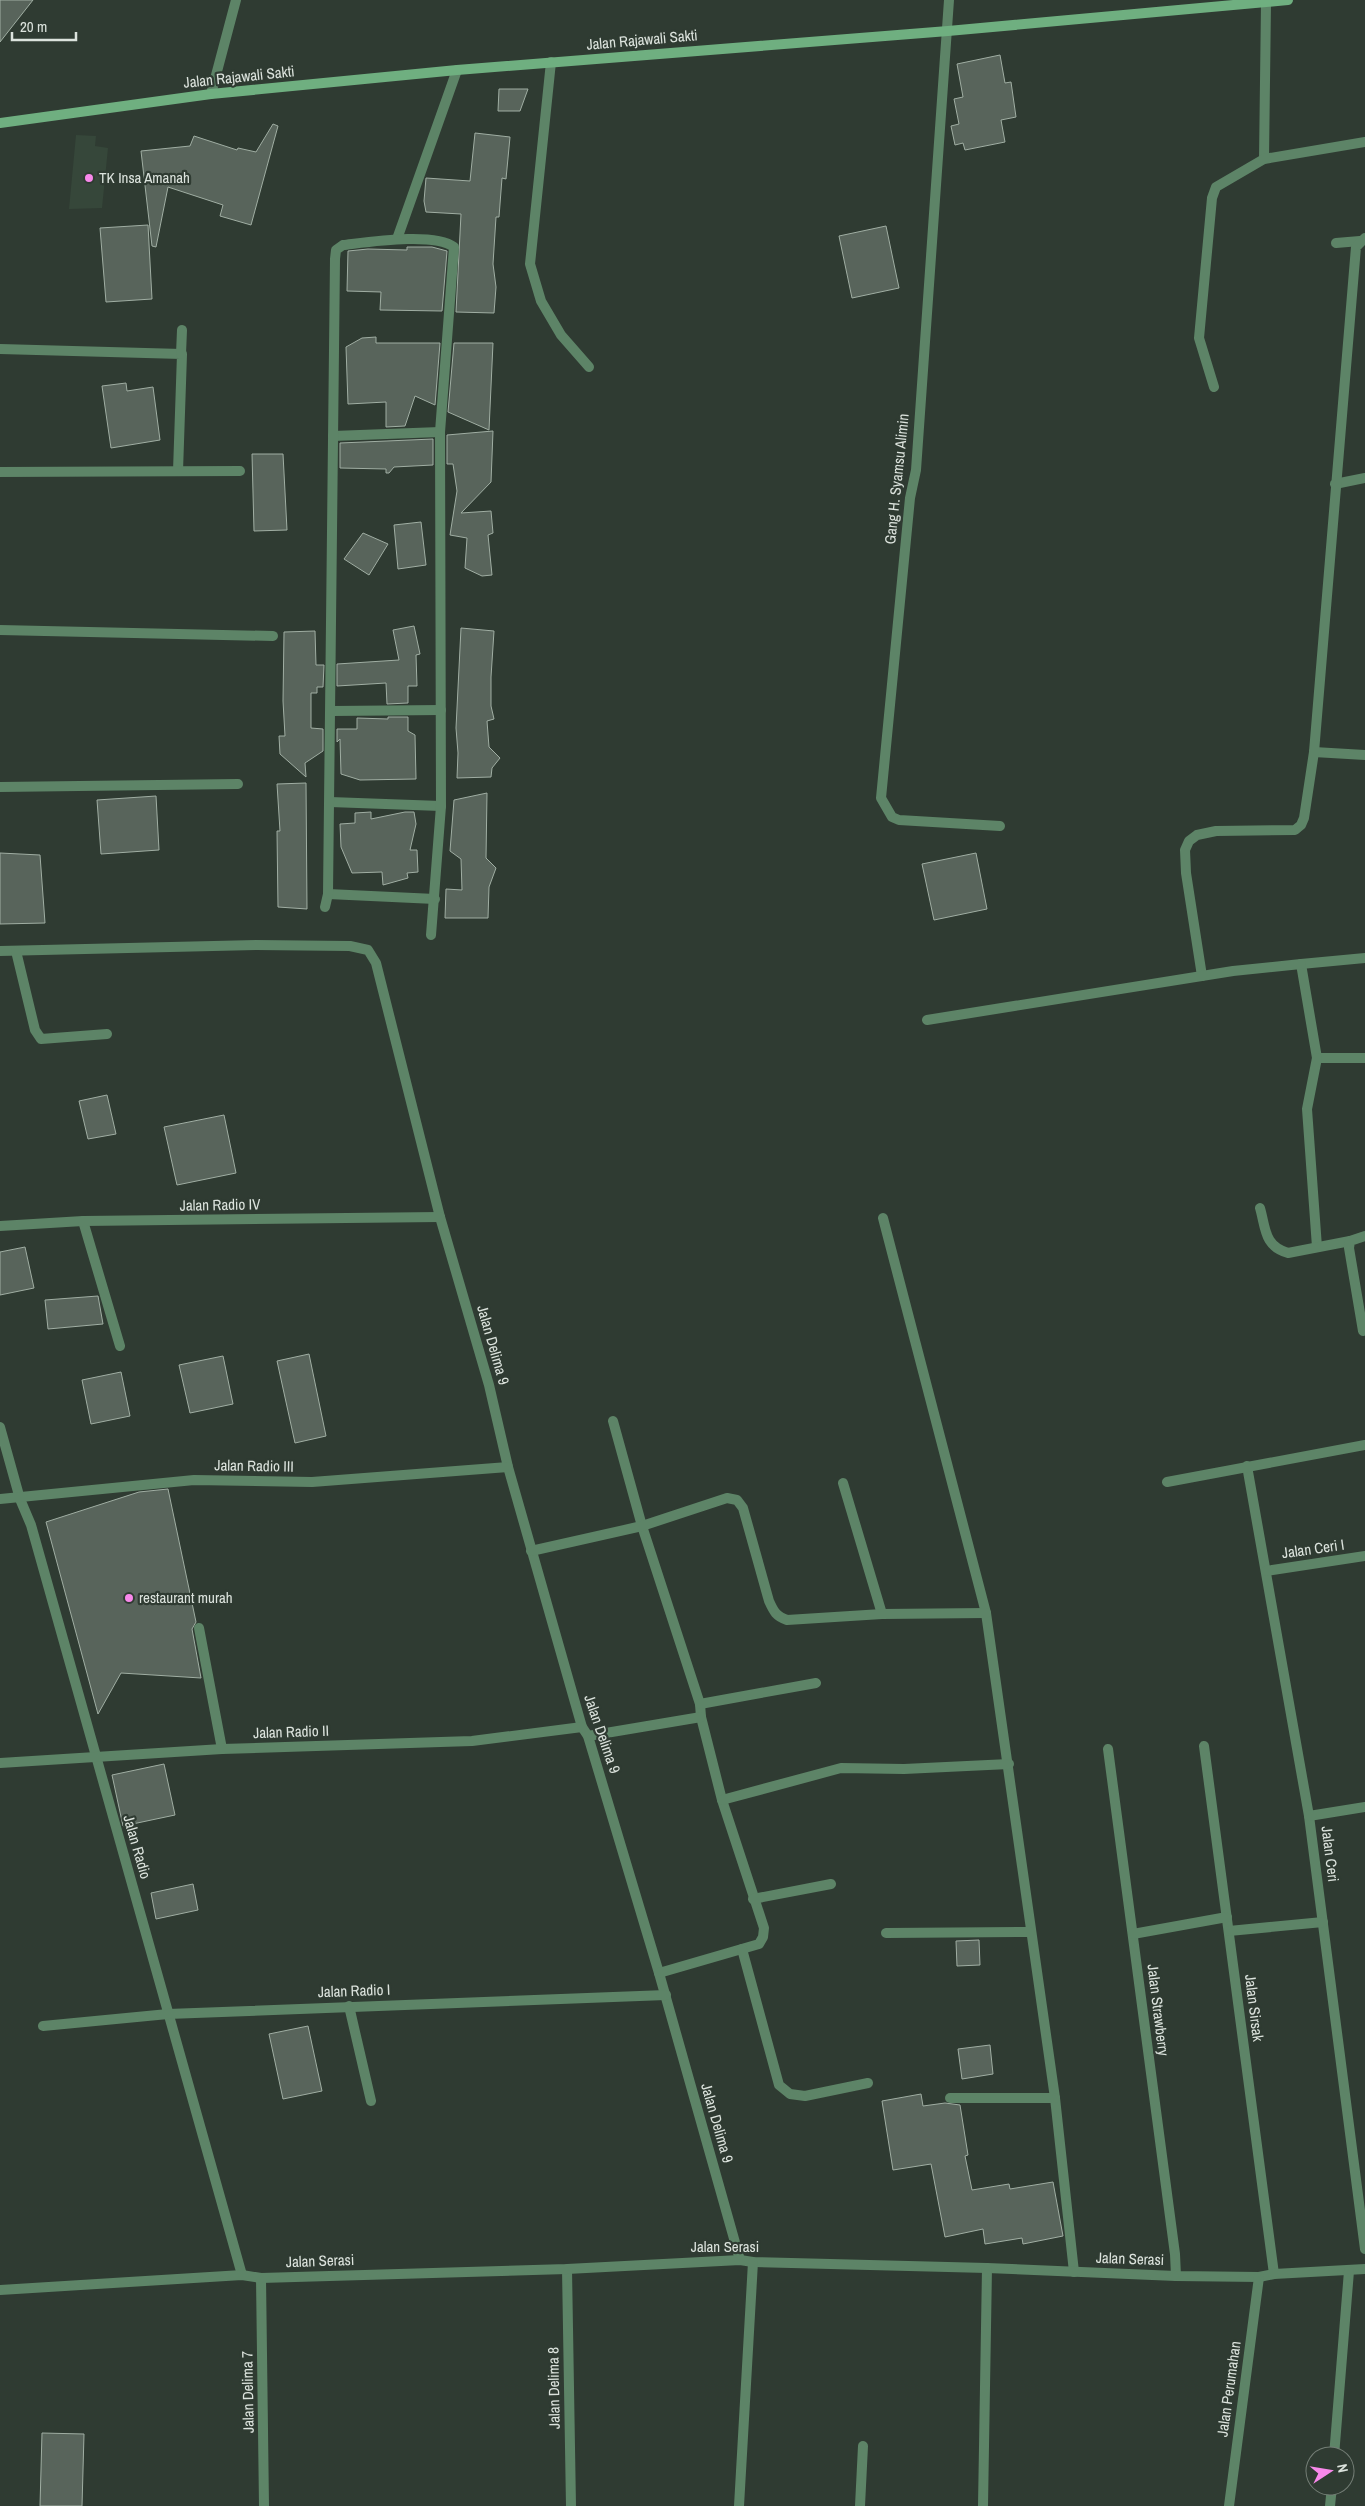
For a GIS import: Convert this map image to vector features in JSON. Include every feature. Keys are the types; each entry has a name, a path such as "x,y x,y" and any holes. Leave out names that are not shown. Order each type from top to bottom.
{"street":[{"path":"211,94 236,0"},
{"name":"Gang H. Syamsu Alimin","path":"949,0 916,470 910,498 881,798 892,817 899,820 1000,826"},
{"name":"Jalan Rajawali Sakti","path":"0,124 211,94 457,70 948,31 1288,0"},
{"path":"1264,159 1266,3"},
{"path":"551,62 530,264 541,301 561,335 589,367"},
{"path":"397,239 457,70"},
{"path":"1214,387 1199,338 1212,198 1216,187 1225,179 1264,159 1365,142"},
{"path":"325,907 328,894 332,711 336,250 343,245 397,239 447,241 454,247 440,432 441,806 431,935"},
{"path":"1336,244 1362,239"},
{"path":"1202,976 1186,873 1185,850 1189,841 1197,835 1216,831 1295,830 1299,828 1304,818 1314,752 1356,247 1362,239"},
{"path":"178,471 182,330"},
{"path":"0,349 181,354"},
{"path":"333,436 440,432"},
{"path":"0,472 240,471"},
{"path":"1335,484 1365,478"},
{"path":"0,630 273,636"},
{"path":"332,711 441,710"},
{"path":"1314,752 1365,755"},
{"path":"0,787 238,784"},
{"path":"330,802 441,806"},
{"path":"328,894 435,900"},
{"name":"Jalan Delima 9","path":"16,951 256,945 350,946 368,950 376,963 440,1217 489,1385 508,1467 531,1551 660,1973 740,2260"},
{"path":"0,951 16,951 35,1030 40,1039 108,1034"},
{"path":"927,1020 1202,976 1365,958"},
{"path":"1301,964 1317,1058 1307,1108 1317,1247"},
{"path":"1317,1058 1365,1058"},
{"path":"1260,1208 1269,1242 1274,1248 1288,1253 1350,1242 1365,1236"},
{"name":"Jalan Radio IV","path":"0,1226 83,1221 440,1217"},
{"path":"883,1218 986,1612 1055,2098 1074,2272"},
{"path":"83,1221 120,1346"},
{"path":"1350,1242 1349,1248 1363,1331"},
{"path":"612,1421 642,1526 700,1704 701,1717 722,1800 764,1928 763,1937 759,1944 660,1973"},
{"name":"Jalan Radio","path":"0,1427 20,1499 31,1525 242,2276"},
{"path":"1168,1482 1365,1445"},
{"name":"Jalan Ceri","path":"1248,1466 1310,1816 1365,2249"},
{"name":"Jalan Radio III","path":"0,1499 20,1499 194,1480 312,1482 508,1467"},
{"path":"843,1484 882,1614"},
{"path":"531,1551 642,1526 727,1498 737,1500 743,1508 769,1601 774,1613 787,1620 882,1614 986,1612"},
{"name":"Jalan Ceri I","path":"1266,1570 1365,1556"},
{"path":"200,1628 222,1749"},
{"path":"700,1704 816,1683"},
{"name":"Jalan Radio II","path":"0,1763 222,1749 472,1741 585,1731 701,1717"},
{"name":"Jalan Sirsak","path":"1204,1746 1274,2274"},
{"name":"Jalan Strawberry","path":"1108,1749 1175,2254 1176,2276"},
{"path":"722,1800 841,1768 904,1769 1009,1764"},
{"path":"1310,1816 1365,1807"},
{"path":"753,1899 831,1884"},
{"path":"1133,1934 1227,1917"},
{"path":"1229,1930 1323,1922"},
{"path":"886,1933 1030,1932"},
{"path":"742,1949 779,2085 790,2094 805,2096 868,2083"},
{"name":"Jalan Radio I","path":"43,2026 168,2014 666,1996"},
{"path":"349,2006 371,2100"},
{"path":"950,2098 1055,2098"},
{"name":"Jalan Serasi","path":"0,2290 242,2276 261,2278 567,2269 740,2260 753,2262 987,2268 1176,2276 1259,2277 1274,2274 1365,2269"},
{"path":"739,2506 753,2262"},
{"path":"983,2506 987,2268"},
{"name":"Jalan Delima 8","path":"567,2269 571,2506"},
{"path":"1335,2446 1349,2271"},
{"name":"Jalan Perumahan","path":"1229,2506 1259,2277"},
{"name":"Jalan Delima 7","path":"261,2278 264,2506"},
{"path":"860,2506 863,2446"}],"shaded area":[{"name":"TK Insa Amanah","path":"76,135 96,136 95,146 108,148 102,208 69,209"}],"building":[{"path":"0,0 33,0 0,42"},
{"path":"1000,55 1005,83 1011,82 1016,117 1001,120 1005,142 965,150 963,143 955,145 951,126 959,124 954,99 963,97 957,64"},
{"path":"499,89 528,89 520,111 498,111"},
{"path":"273,124 278,126 251,225 220,216 223,205 168,187 156,247 152,246 141,151 190,146 194,136 237,150 238,148 256,152"},
{"path":"475,133 510,137 506,179 502,178 499,217 496,217 493,264 496,287 494,313 456,312 461,214 426,212 424,201 426,178 470,181"},
{"path":"148,225 152,299 106,302 100,228"},
{"path":"886,226 899,288 852,298 839,236"},
{"path":"407,247 432,247 447,251 442,311 380,310 381,292 347,291 348,251 368,249 407,250"},
{"path":"376,337 376,343 440,343 435,405 415,396 405,426 386,427 386,402 348,404 346,347 362,338"},
{"path":"454,343 493,343 489,430 448,412"},
{"path":"126,383 127,391 153,387 160,440 111,448 102,386"},
{"path":"493,431 491,482 461,513 491,511 493,533 488,535 492,575 482,576 465,568 467,538 450,535 457,491 453,464 447,464 447,435"},
{"path":"433,439 433,465 394,467 389,473 386,473 386,469 340,468 340,443"},
{"path":"252,454 283,454 287,530 254,531"},
{"path":"421,522 426,565 398,569 394,525"},
{"path":"363,533 388,544 369,575 344,559"},
{"path":"414,626 420,654 416,655 417,686 408,686 408,703 387,704 386,683 337,686 337,664 399,660 393,630"},
{"path":"461,628 494,631 491,706 494,719 487,721 489,747 500,758 492,768 491,777 457,778 456,728"},
{"path":"315,631 316,665 324,665 323,687 317,687 317,693 311,693 311,728 323,729 323,751 305,763 306,777 280,754 279,736 285,736 283,701 284,632"},
{"path":"388,717 408,717 408,731 415,735 416,779 360,780 341,774 340,739 337,742 337,729 357,729 357,718 388,719"},
{"path":"306,783 307,909 278,907 277,831 280,831 277,784"},
{"path":"487,793 486,858 496,868 489,887 488,918 445,918 446,889 462,890 461,859 450,851 454,800"},
{"path":"156,796 159,850 101,854 97,800"},
{"path":"371,812 371,819 414,812 416,824 410,850 417,850 418,872 407,873 408,878 383,885 382,872 352,873 341,847 340,824 355,823 355,813"},
{"path":"0,853 40,855 45,923 0,924"},
{"path":"976,853 987,909 934,920 922,864"},
{"path":"107,1095 116,1134 88,1139 79,1101"},
{"path":"224,1115 236,1173 177,1185 164,1127"},
{"path":"25,1247 34,1288 0,1295 0,1252"},
{"path":"98,1296 103,1324 48,1329 45,1300"},
{"path":"309,1354 326,1436 295,1443 277,1361"},
{"path":"223,1356 233,1404 190,1413 179,1365"},
{"path":"121,1372 130,1416 91,1424 82,1380"},
{"name":"restaurant murah","path":"168,1489 196,1622 192,1629 201,1678 121,1673 98,1714 46,1522 139,1492"},
{"path":"164,1764 175,1815 123,1826 112,1775"},
{"path":"193,1884 198,1910 156,1919 151,1893"},
{"path":"979,1940 980,1965 957,1966 956,1941"},
{"path":"308,2026 322,2091 283,2099 269,2034"},
{"path":"990,2045 993,2074 962,2079 958,2049"},
{"path":"921,2094 923,2106 945,2103 960,2105 968,2155 965,2156 972,2190 1009,2184 1010,2189 1053,2182 1063,2236 1023,2244 1022,2238 985,2244 983,2229 945,2237 931,2164 893,2170 882,2101"},
{"path":"42,2433 84,2434 82,2506 40,2506"}],"place":[{"name":"TK Insa Amanah","path":"89,178"},
{"name":"restaurant murah","path":"129,1598"}]}
